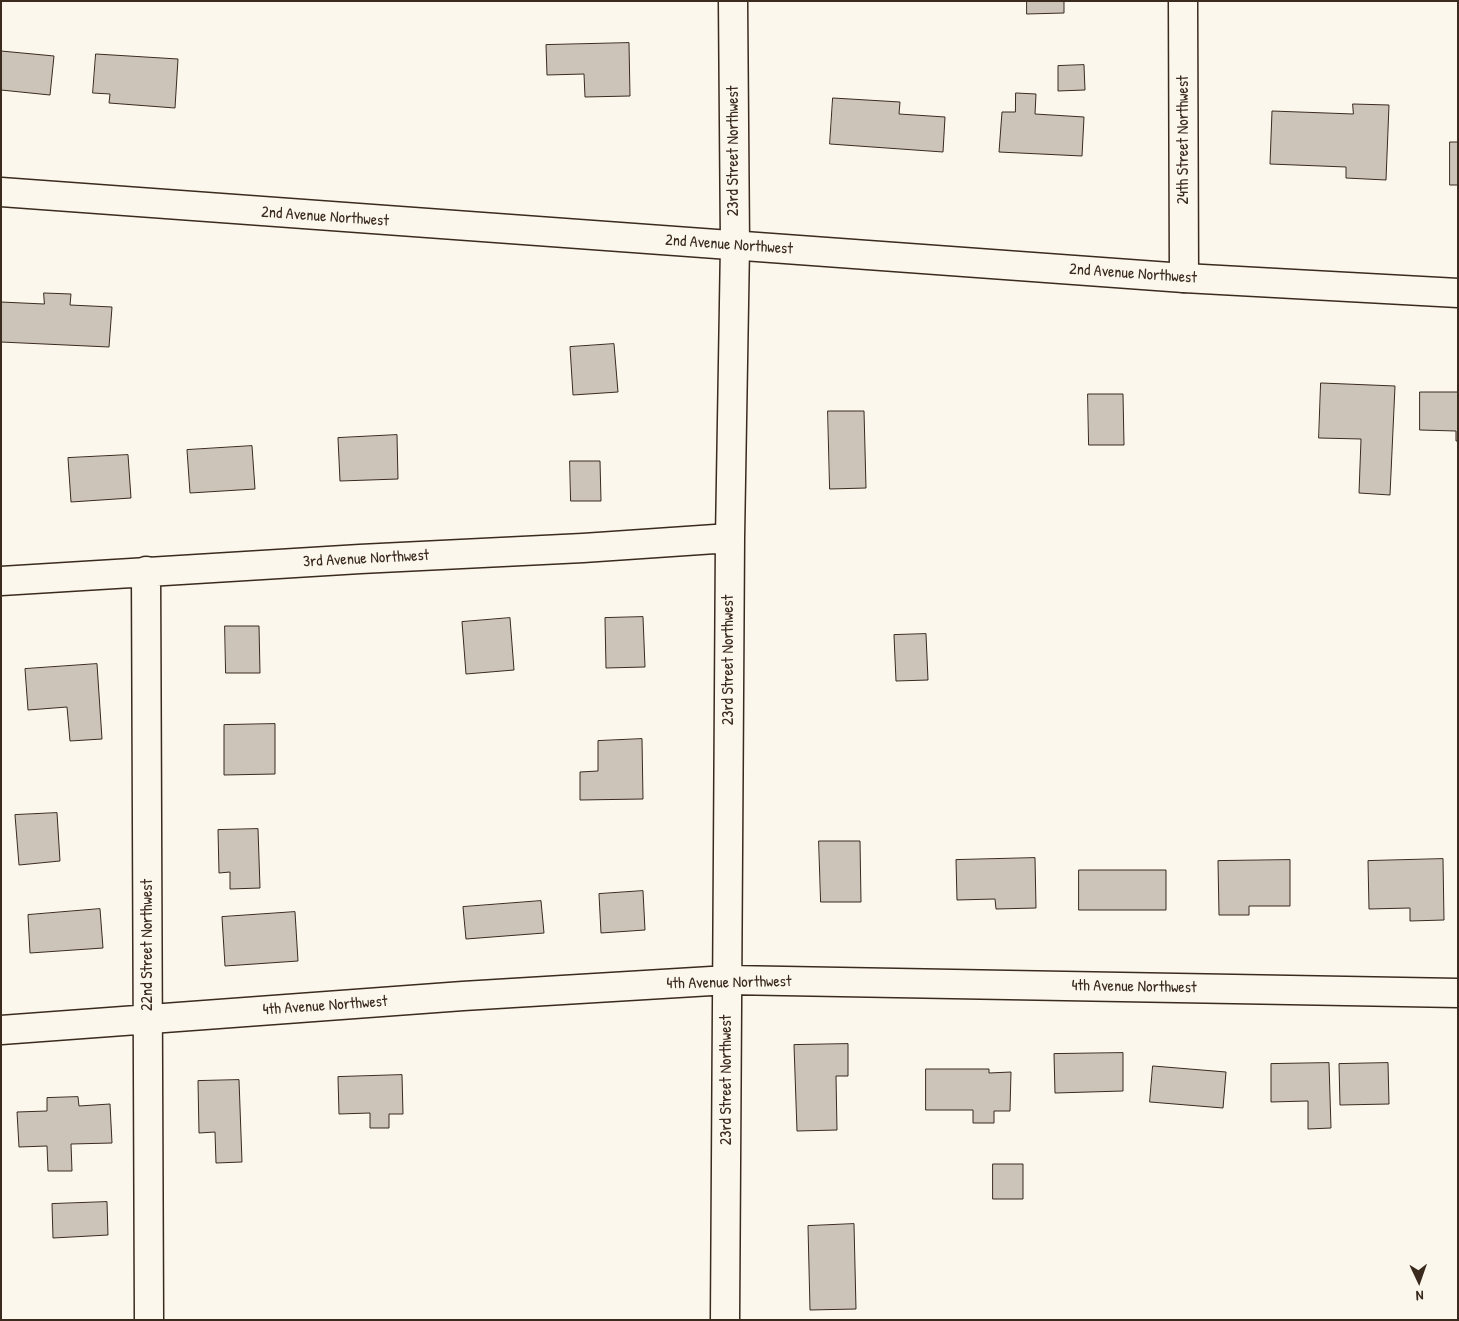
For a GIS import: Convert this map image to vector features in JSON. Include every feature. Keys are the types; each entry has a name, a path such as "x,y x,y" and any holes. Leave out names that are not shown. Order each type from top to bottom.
{"street":[{"name":"23rd Street Northwest","path":"725,1320 730,538 735,245 733,1"},
{"name":"24th Street Northwest","path":"1184,1 1184,278"},
{"name":"2nd Avenue Northwest","path":"1,192 1184,278 1458,293"},
{"name":"3rd Avenue Northwest","path":"1,581 360,558 583,548 730,538"},
{"name":"22nd Street Northwest","path":"146,571 149,1320"},
{"name":"4th Avenue Northwest","path":"1,1030 463,996 728,980 1458,993"}],"building":[{"path":"1027,1 1064,1 1064,13 1027,14"},
{"path":"629,43 630,96 585,97 584,74 547,75 546,45"},
{"path":"1,51 54,56 50,95 1,90"},
{"path":"96,54 178,59 175,108 109,103 110,94 93,93"},
{"path":"1084,65 1085,90 1058,91 1058,66"},
{"path":"1016,93 1036,94 1035,114 1084,117 1082,156 999,152 1002,112 1015,112"},
{"path":"833,98 900,102 899,114 945,117 943,152 830,144"},
{"path":"1353,104 1389,105 1386,180 1346,178 1346,167 1270,164 1272,111 1353,114"},
{"path":"1450,142 1458,142 1458,185 1450,185"},
{"path":"44,293 71,294 70,305 112,307 109,347 1,342 1,302 44,304"},
{"path":"614,344 618,392 573,395 570,347"},
{"path":"1321,383 1395,386 1390,495 1359,493 1361,439 1319,438"},
{"path":"1420,392 1458,392 1458,441 1456,441 1456,431 1420,430"},
{"path":"1088,394 1123,394 1124,445 1089,445"},
{"path":"828,411 864,411 866,488 830,489"},
{"path":"397,435 398,479 340,481 338,438"},
{"path":"252,446 255,489 190,493 187,450"},
{"path":"128,455 131,498 71,502 68,458"},
{"path":"570,461 600,461 601,501 571,501"},
{"path":"643,617 645,667 606,668 605,618"},
{"path":"510,618 514,670 466,674 462,622"},
{"path":"225,626 259,626 260,673 226,673"},
{"path":"926,634 928,680 896,681 894,635"},
{"path":"97,664 102,739 70,741 67,707 28,710 25,669"},
{"path":"275,724 275,774 224,775 224,725"},
{"path":"642,739 643,799 580,800 580,772 598,771 598,741"},
{"path":"57,813 60,861 19,865 15,815"},
{"path":"258,829 260,888 230,889 230,872 219,873 218,830"},
{"path":"819,841 860,841 861,902 821,902"},
{"path":"1035,858 1036,908 996,909 995,899 957,900 956,860"},
{"path":"1443,859 1444,920 1410,921 1410,908 1369,909 1368,861"},
{"path":"1290,860 1290,906 1249,906 1249,915 1219,915 1218,861"},
{"path":"1079,870 1166,870 1166,910 1079,910"},
{"path":"643,891 645,930 601,933 599,894"},
{"path":"541,901 544,933 466,939 463,907"},
{"path":"100,909 103,948 30,953 28,915"},
{"path":"295,912 298,961 225,966 222,917"},
{"path":"848,1044 848,1076 836,1076 837,1130 797,1131 794,1045"},
{"path":"1123,1053 1123,1091 1055,1093 1054,1054"},
{"path":"1329,1063 1331,1128 1308,1129 1308,1101 1271,1102 1271,1064"},
{"path":"1388,1063 1389,1104 1340,1105 1339,1064"},
{"path":"1153,1066 1226,1072 1223,1108 1150,1102"},
{"path":"926,1069 989,1069 989,1073 1011,1072 1010,1111 994,1111 994,1123 973,1123 973,1110 926,1110"},
{"path":"402,1075 403,1114 389,1114 389,1128 370,1128 370,1113 339,1114 338,1077"},
{"path":"239,1080 242,1162 216,1163 215,1132 199,1133 198,1081"},
{"path":"78,1097 79,1106 110,1104 112,1143 71,1144 72,1171 48,1171 47,1146 19,1147 17,1112 47,1111 47,1098"},
{"path":"993,1164 1023,1164 1023,1199 993,1199"},
{"path":"107,1202 108,1235 53,1238 52,1204"},
{"path":"854,1224 856,1309 810,1310 808,1226"}]}
